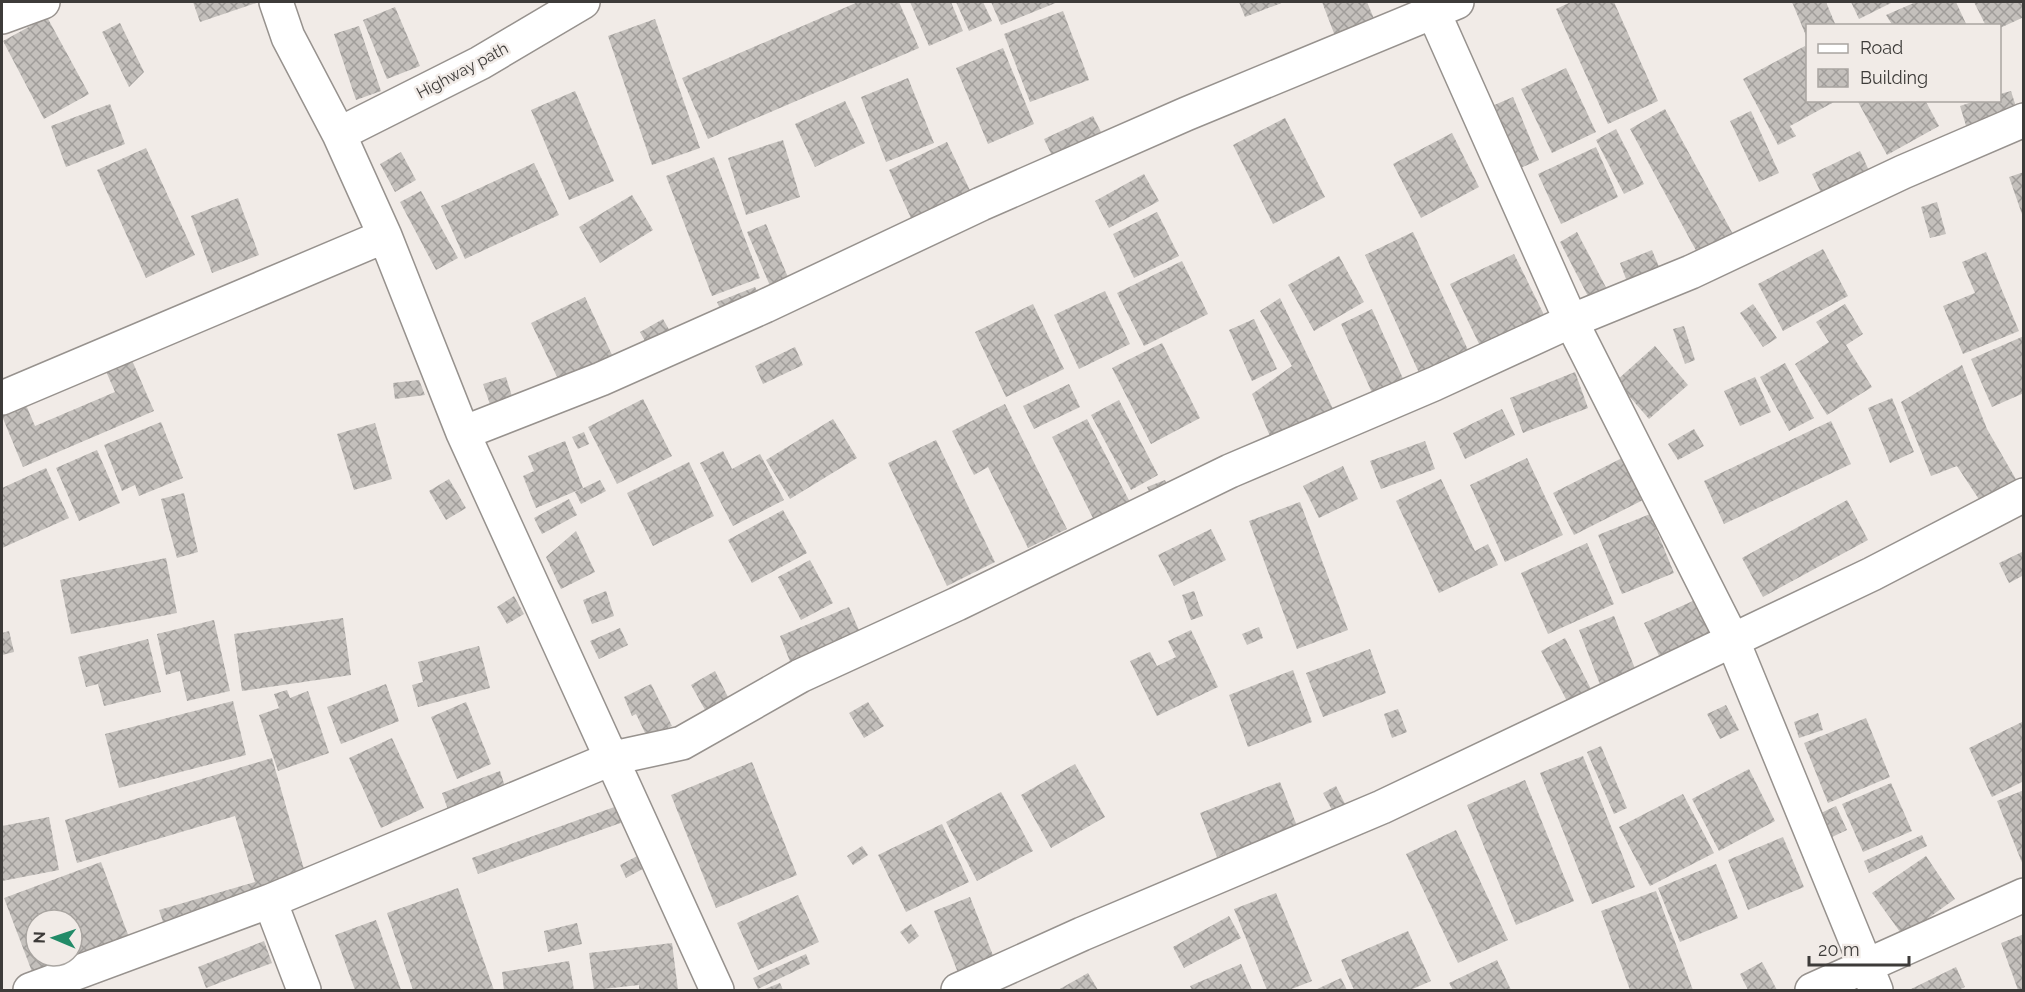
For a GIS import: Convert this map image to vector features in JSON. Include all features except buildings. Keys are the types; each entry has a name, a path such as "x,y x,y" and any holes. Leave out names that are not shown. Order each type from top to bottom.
{"street":[{"path":"2,17 43,2"},
{"path":"276,2 288,37 339,134 385,236 463,433 717,990"},
{"name":"Highway path","path":"339,134 480,63 583,2"},
{"path":"463,433 601,379 765,306 991,199 1440,5 1571,321 1732,639 1870,978"},
{"path":"30,990 270,901 613,758 682,743 800,676 957,604 1230,471 1434,384 1571,321 1691,272 1903,172 2024,120"},
{"path":"2,398 385,236"},
{"path":"958,990 1082,934 1382,807 1872,574 2024,495"},
{"path":"1812,990 1870,978 2024,895"},
{"path":"270,901 304,990"}]}
